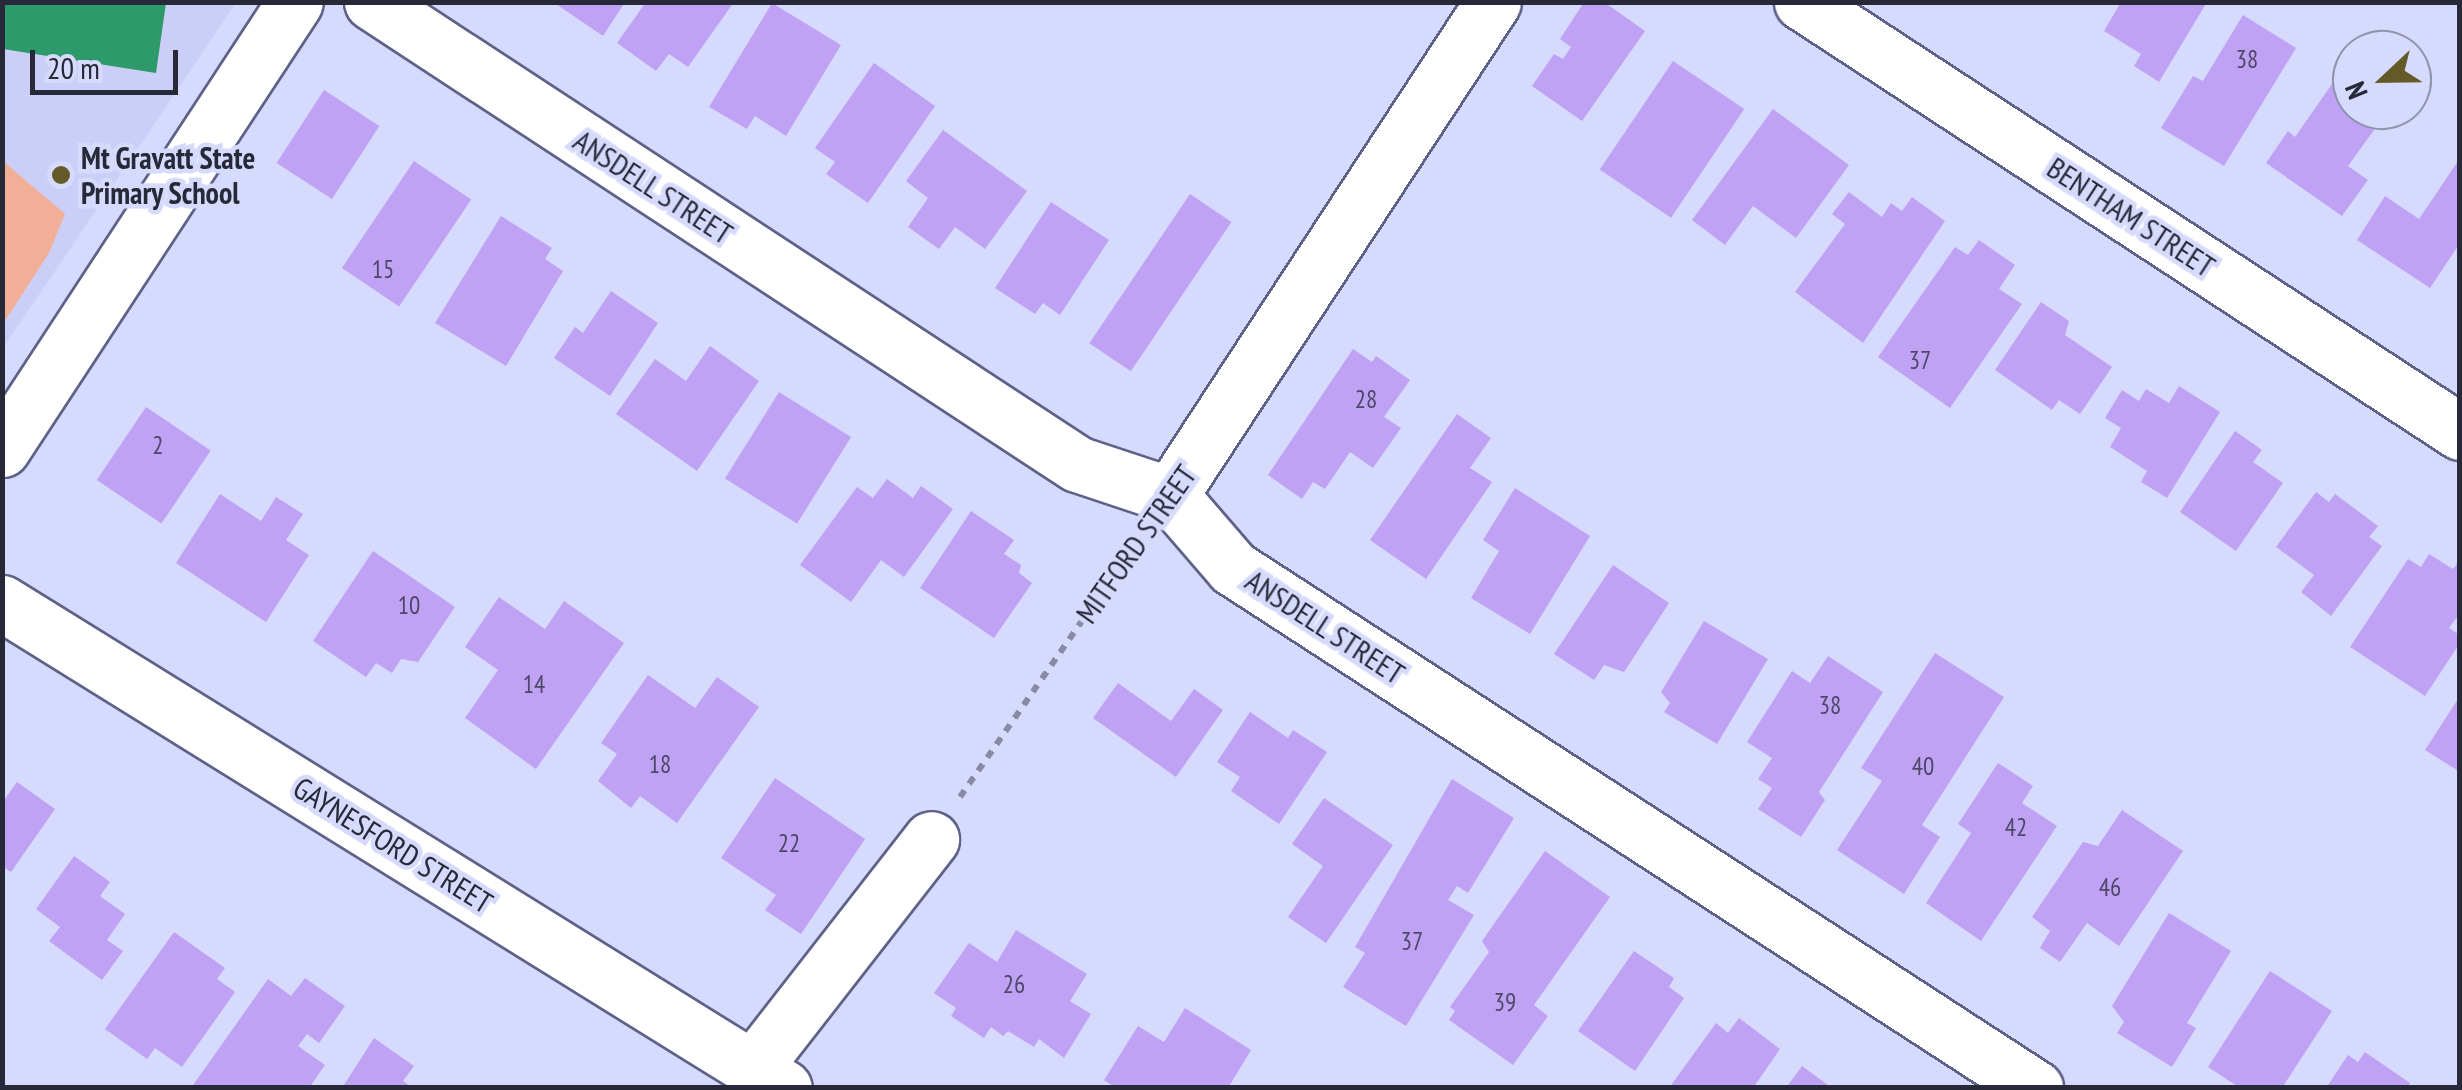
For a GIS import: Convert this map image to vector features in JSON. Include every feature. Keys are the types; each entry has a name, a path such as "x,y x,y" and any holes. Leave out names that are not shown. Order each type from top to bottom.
{"street":[{"path":"2,449 295,2"},
{"name":"ANSDELL STREET","path":"372,2 1076,464 1170,494 1233,568 2035,1088"},
{"name":"MITFORD STREET","path":"1170,494 1493,2"},
{"name":"BENTHAM STREET","path":"1802,2 2460,432"},
{"name":"GAYNESFORD STREET","path":"2,603 769,1078"},
{"path":"769,1078 931,839"}],"path":[{"name":"MITFORD STREET","path":"931,839 1170,494"}],"shaded area":[{"path":"2,3 166,3 156,73 3,49"},
{"name":"Mt Gravatt State Primary School","path":"3,3 236,3 3,348"},
{"path":"3,161 65,214 49,253 3,324"}],"building":[{"path":"553,2 625,2 603,36"},
{"path":"646,2 734,2 688,67 669,54 656,71 617,43"},
{"path":"1584,2 1604,2 1645,31 1582,121 1532,86 1554,54 1563,59 1571,47 1560,39"},
{"path":"2121,2 2207,2 2159,82 2134,66 2141,54 2104,31"},
{"path":"772,3 841,45 786,136 755,116 747,129 709,107"},
{"path":"2243,15 2296,48 2224,166 2161,128 2193,76 2203,81"},
{"path":"1673,61 1744,109 1671,218 1600,170"},
{"path":"874,63 935,106 868,203 826,174 835,162 815,148"},
{"path":"2332,84 2332,130 2374,130 2348,166 2368,180 2342,216 2266,163 2288,131 2295,137"},
{"path":"324,90 379,126 332,199 277,163"},
{"path":"1773,109 1849,165 1796,238 1753,206 1725,245 1692,220"},
{"path":"943,130 1027,191 985,249 955,227 939,249 908,227 928,198 906,181"},
{"path":"2460,158 2460,243 2430,288 2357,240 2385,196 2419,219"},
{"path":"414,161 471,200 399,307 342,268"},
{"path":"1849,192 1882,217 1891,203 1902,211 1912,197 1945,221 1863,343 1795,292 1845,224 1832,214"},
{"path":"1190,194 1231,222 1131,371 1089,343"},
{"path":"1051,202 1109,240 1060,315 1043,303 1035,314 995,288"},
{"path":"501,216 552,248 545,259 563,271 506,366 435,323"},
{"path":"1979,240 2015,265 1999,289 2022,304 1950,408 1878,357 1955,247 1968,255"},
{"path":"611,291 658,323 610,396 554,358 575,327 583,333"},
{"path":"2041,302 2069,321 2065,335 2112,367 2080,414 2059,400 2052,410 1995,370"},
{"path":"710,346 759,381 697,471 616,414 655,359 686,381"},
{"path":"1353,349 1372,362 1376,356 1410,380 1384,417 1401,428 1373,468 1350,452 1325,489 1313,482 1302,499 1268,475"},
{"path":"2179,386 2220,412 2167,498 2141,482 2147,471 2110,447 2121,428 2105,418 2122,390 2139,401 2146,389 2169,403"},
{"path":"779,392 851,437 797,524 725,479"},
{"path":"146,407 211,451 161,524 97,480"},
{"path":"1457,414 1491,438 1470,468 1492,482 1426,579 1370,540"},
{"path":"2235,431 2262,450 2253,462 2283,483 2236,551 2180,512"},
{"path":"887,479 913,498 921,486 953,509 904,577 881,560 851,602 800,565 857,487 873,498"},
{"path":"1515,488 1590,536 1530,634 1471,598 1499,551 1483,540"},
{"path":"2316,492 2329,502 2335,494 2378,526 2369,537 2382,546 2331,616 2301,592 2314,575 2276,547"},
{"path":"220,494 261,521 276,497 303,514 286,540 309,555 266,622 176,563"},
{"path":"971,511 1014,540 1004,554 1021,565 1019,573 1032,583 994,638 920,588"},
{"path":"373,551 455,607 418,662 401,659 392,673 376,663 366,677 313,641"},
{"path":"2429,554 2453,569 2460,560 2460,613 2449,628 2460,635 2460,643 2425,696 2350,647 2408,559 2421,567"},
{"path":"1613,565 1669,603 1624,672 1604,665 1594,680 1554,654"},
{"path":"499,597 545,629 564,601 624,643 536,769 465,718 498,670 465,647"},
{"path":"1704,621 1768,659 1717,744 1664,712 1670,703 1661,692"},
{"path":"1935,653 2004,697 1922,825 1940,837 1904,894 1837,850 1882,781 1861,768"},
{"path":"1828,656 1883,692 1819,792 1825,800 1801,837 1758,809 1772,788 1758,779 1772,758 1747,742 1792,671 1810,683"},
{"path":"648,675 695,708 717,677 759,707 677,823 640,796 631,808 598,781 617,754 601,743"},
{"path":"1118,683 1171,721 1194,689 1223,710 1176,777 1093,718"},
{"path":"2460,696 2460,772 2425,750"},
{"path":"1250,712 1288,738 1293,730 1327,752 1279,824 1231,791 1240,777 1217,762"},
{"path":"1998,763 2033,786 2022,803 2057,826 1981,941 1926,903 1971,833 1958,824"},
{"path":"775,778 865,839 801,934 765,910 776,895 721,858"},
{"path":"1452,779 1514,818 1468,893 1457,886 1448,900 1474,915 1406,1026 1343,987 1365,953 1355,947"},
{"path":"17,782 55,809 11,872 2,866 2,803"},
{"path":"1324,798 1393,845 1326,943 1288,917 1323,866 1292,844"},
{"path":"2122,810 2183,851 2119,946 2087,923 2060,962 2040,948 2050,931 2032,917 2083,842 2098,846"},
{"path":"1545,851 1610,897 1534,1005 1548,1016 1513,1065 1449,1020 1455,1011 1450,1007 1489,952 1482,941"},
{"path":"74,856 110,882 100,896 125,914 107,940 123,951 102,980 49,941 60,927 36,909"},
{"path":"2169,913 2231,951 2187,1023 2196,1028 2172,1067 2117,1033 2124,1022 2112,1006"},
{"path":"1016,930 1087,974 1070,1001 1091,1014 1064,1058 1039,1039 1034,1047 1008,1031 1003,1036 991,1027 984,1038 951,1016 956,1008 934,993 969,943 997,962"},
{"path":"174,932 225,968 217,979 235,992 182,1067 155,1048 147,1059 105,1029"},
{"path":"1634,951 1674,978 1669,987 1684,998 1635,1071 1578,1031"},
{"path":"2270,971 2332,1011 2282,1088 2240,1088 2208,1067"},
{"path":"305,978 345,1006 319,1043 307,1034 298,1046 325,1065 309,1088 191,1088 268,979 291,996"},
{"path":"1185,1008 1251,1050 1228,1088 1116,1088 1104,1080 1138,1026 1164,1042"},
{"path":"1739,1018 1780,1049 1753,1088 1669,1088 1716,1023 1728,1033"},
{"path":"374,1038 414,1066 403,1081 413,1088 342,1088"},
{"path":"2365,1052 2410,1083 2407,1088 2326,1088 2348,1055 2358,1062"},
{"path":"1802,1066 1832,1088 1786,1088"}],"place":[{"name":"Mt Gravatt State Primary School","path":"61,175"}]}
